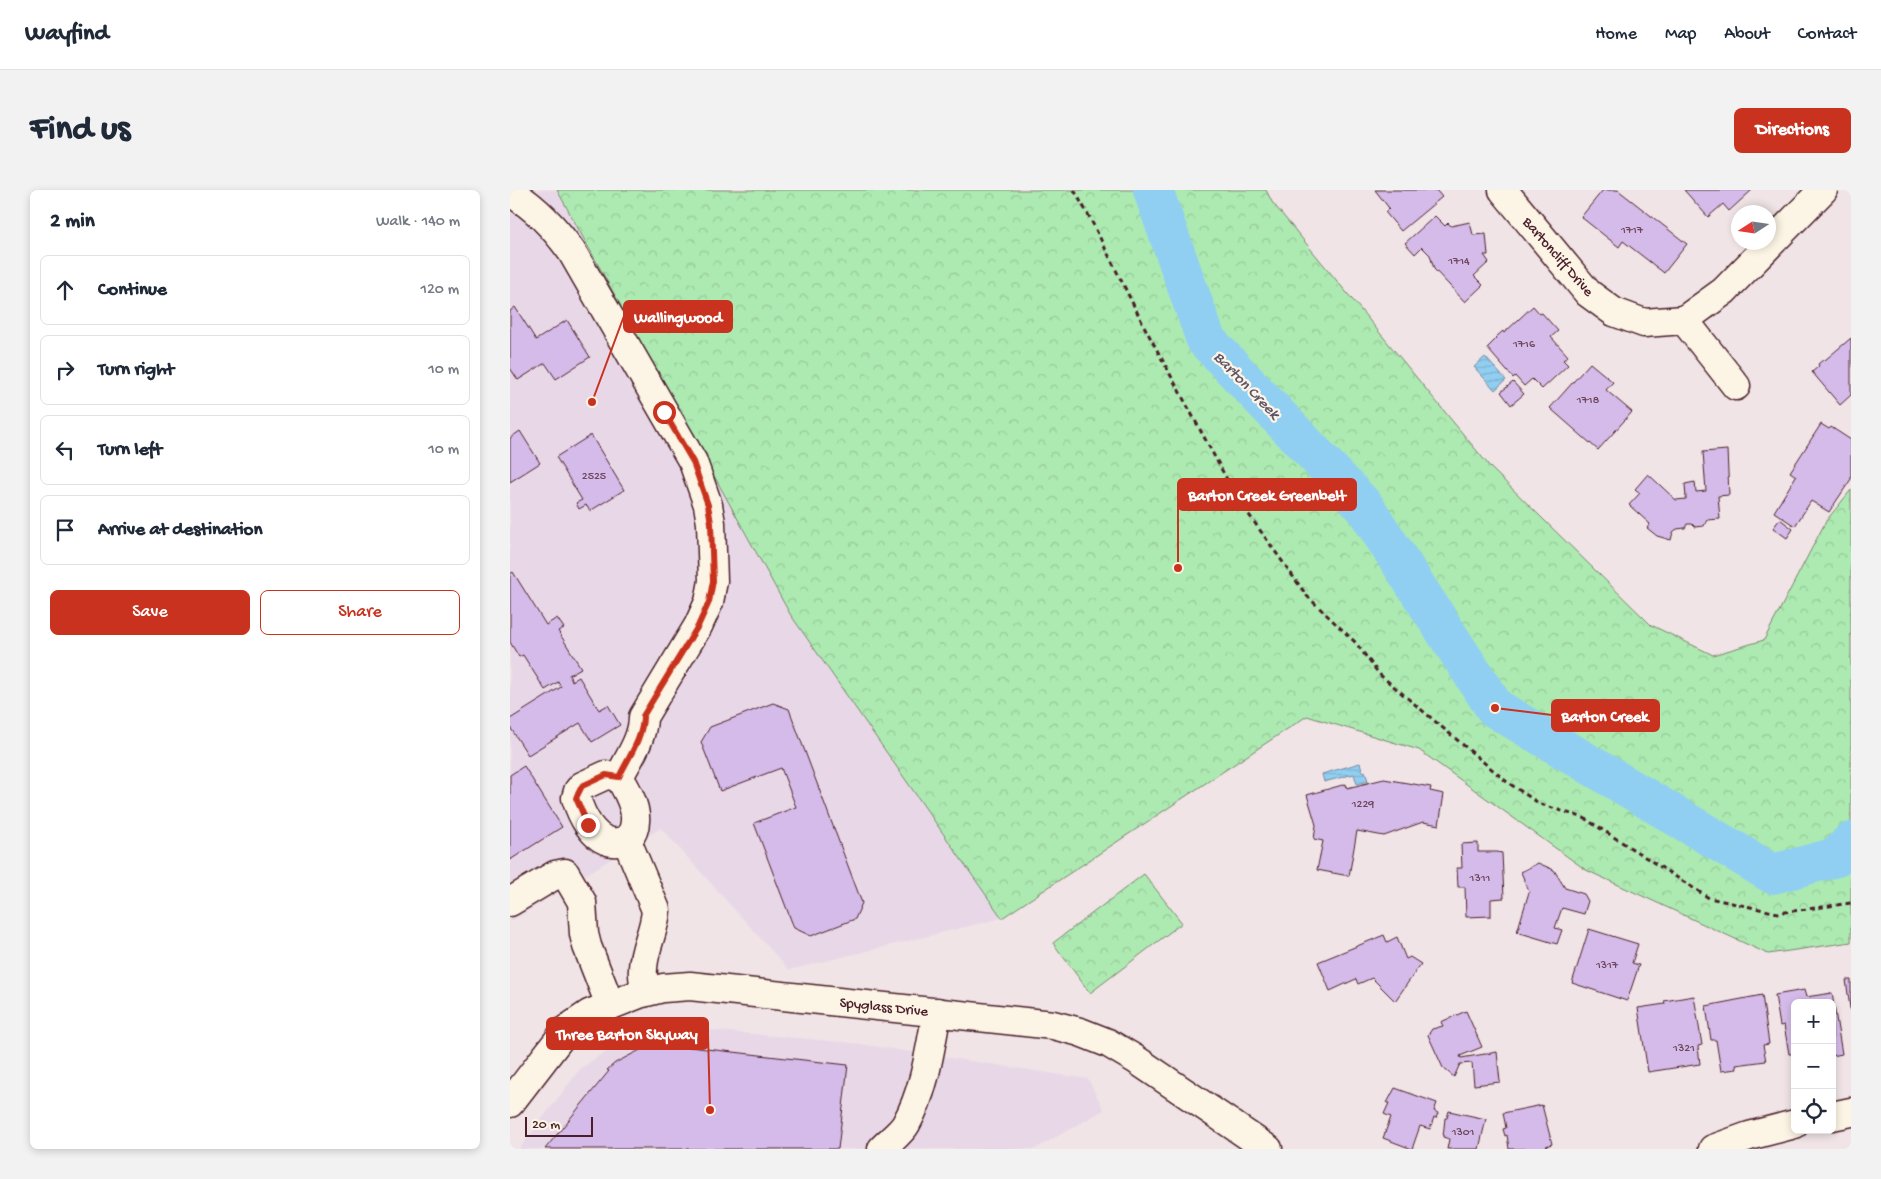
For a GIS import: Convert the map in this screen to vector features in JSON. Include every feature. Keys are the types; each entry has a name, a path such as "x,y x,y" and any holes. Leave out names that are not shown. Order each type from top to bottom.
{"street":[{"name":"Bartoncliff Drive","path":"1503,190 1588,293 1614,312 1644,323 1684,320"},
{"path":"1736,386 1684,320 1724,291 1823,190"},
{"path":"510,192 522,199 548,222 572,252 693,462 708,505 713,554 713,581 709,602 698,626 643,716 643,728 640,736 619,777"},
{"path":"606,775 619,777 628,792 636,823 632,835 627,841 612,842 604,840 588,825 576,798 582,786 606,775"},
{"path":"627,841 656,910 656,919 642,969 646,992"},
{"path":"510,902 555,875 566,873 582,902 584,934 587,946 610,1005"},
{"name":"Spyglass Drive","path":"510,1103 567,1029 589,1014 646,992 663,988 690,986 1054,1025 1080,1032 1108,1043 1268,1149"},
{"path":"882,1149 905,1126 916,1100 927,1065 937,1012"},
{"path":"1836,1115 1851,1112"},
{"path":"1713,1149 1749,1136 1791,1125"}],"path":[{"path":"1074,190 1089,216 1148,335 1237,498 1307,596 1356,643 1379,674 1507,782 1540,804 1584,818 1709,898 1778,913 1851,903"}],"shaded area":[{"path":"510,190 557,190 790,614 1002,918 789,970 661,828 510,922"},
{"path":"662,1026 853,1043 1088,1079 1104,1110 1035,1149 519,1149 580,1069 625,1038"}],"green space":[{"path":"557,190 1266,190 1272,202 1491,468 1651,625 1713,655 1764,640 1826,521 1851,490 1851,942 1768,954 1586,870 1419,750 1307,716 1002,918 790,614"},
{"path":"1144,874 1182,923 1090,993 1053,943"}],"water":[{"path":"1485,357 1506,380 1495,390 1474,367"},
{"path":"1360,763 1368,781 1357,784 1354,774 1324,782 1322,774"}],"building":[{"path":"1375,190 1436,190 1442,197 1401,231 1385,212 1389,208"},
{"path":"1603,190 1618,190 1687,244 1664,273 1623,241 1619,247 1581,217"},
{"path":"1684,190 1752,190 1736,205 1731,205 1729,211 1723,204 1708,217"},
{"path":"1435,216 1445,226 1448,223 1451,226 1470,222 1473,235 1486,234 1488,255 1484,255 1489,262 1474,276 1483,285 1465,302 1434,269 1430,255 1422,247 1415,254 1405,243"},
{"path":"1533,306 1558,331 1551,337 1568,356 1563,360 1568,365 1542,389 1532,379 1524,386 1515,376 1513,378 1487,348 1496,337 1503,331 1504,333"},
{"path":"515,307 536,340 567,320 590,357 556,379 545,363 518,380 510,368 510,311"},
{"path":"1851,338 1851,395 1840,405 1812,372 1819,366 1818,364"},
{"path":"1590,363 1613,382 1606,390 1632,412 1598,450 1550,408"},
{"path":"1513,382 1524,394 1511,405 1501,392"},
{"path":"1821,424 1829,429 1831,427 1851,440 1851,479 1829,512 1811,501 1795,526 1774,512 1796,476 1790,472"},
{"path":"520,431 540,463 510,482 510,438"},
{"path":"591,435 624,490 590,511 586,505 579,509 576,503 582,500 556,457"},
{"path":"1727,450 1729,495 1718,496 1720,519 1707,520 1704,526 1695,527 1692,524 1687,524 1685,528 1677,529 1673,532 1671,540 1657,536 1647,528 1650,524 1629,505 1640,493 1635,489 1648,474 1676,500 1686,499 1685,484 1695,482 1696,492 1706,491 1703,452"},
{"path":"1780,519 1793,529 1787,538 1773,528"},
{"path":"513,572 546,625 557,618 564,628 558,631 581,668 569,675 572,681 579,677 599,710 608,705 620,725 592,742 580,723 528,755 510,727 510,719 561,687 558,682 545,690 523,655 519,657 510,642 510,574"},
{"path":"773,703 789,709 862,903 855,919 811,936 794,928 754,823 796,807 781,768 720,791 701,742 710,727"},
{"path":"524,766 562,827 510,860 510,775"},
{"path":"1384,779 1431,787 1430,791 1444,794 1439,825 1423,822 1384,836 1357,831 1349,876 1317,870 1323,841 1314,839 1316,825 1307,795 1346,784 1347,788"},
{"path":"1478,843 1478,852 1502,853 1504,898 1491,899 1491,916 1466,917 1465,887 1458,887 1457,868 1462,868 1461,844"},
{"path":"1538,863 1554,870 1565,888 1584,894 1588,901 1584,914 1562,908 1555,928 1562,930 1557,944 1517,932 1529,892 1521,872"},
{"path":"1589,929 1638,944 1632,963 1639,965 1627,1001 1572,983"},
{"path":"1384,935 1387,942 1397,937 1406,959 1410,957 1421,964 1395,1001 1372,978 1358,984 1356,979 1330,991 1318,962"},
{"path":"1846,980 1851,980 1851,1015"},
{"path":"1804,990 1806,997 1832,993 1833,999 1791,999 1791,1054 1789,1054 1784,1025 1780,1026 1775,995"},
{"path":"1762,995 1769,1044 1763,1045 1766,1061 1736,1065 1737,1069 1721,1071 1716,1040 1711,1040 1706,1006"},
{"path":"1694,996 1702,1045 1698,1046 1700,1064 1648,1072 1638,1008 1665,1004 1664,1001"},
{"path":"1466,1011 1482,1047 1460,1056 1461,1058 1497,1052 1500,1082 1474,1085 1472,1063 1460,1064 1454,1077 1443,1068 1428,1035 1432,1029 1443,1026 1441,1022"},
{"path":"1836,1017 1842,1054 1836,1055"},
{"path":"680,1043 680,1046 848,1065 838,1149 545,1149 609,1071 607,1070 615,1063 642,1049 663,1044"},
{"path":"1395,1088 1437,1103 1434,1111 1438,1113 1436,1118 1434,1117 1430,1129 1420,1126 1412,1149 1383,1138 1391,1117 1384,1114 1389,1103 1387,1103"},
{"path":"1542,1105 1552,1144 1546,1146 1547,1149 1509,1149 1507,1135 1505,1136 1503,1129 1506,1128 1503,1113"},
{"path":"1449,1111 1486,1119 1479,1149 1447,1149 1449,1139 1443,1137 1445,1118 1447,1118"}],"waterway":[{"name":"Barton Creek","path":"1153,190 1206,340 1364,506 1495,708 1773,874 1837,857 1851,842"}],"place":[{"name":"Wallingwood","path":"592,402"},
{"name":"Barton Creek Greenbelt","path":"1178,568"},
{"name":"Barton Creek","path":"1495,708"},
{"name":"Three Barton Skyway","path":"710,1110"}],"route":[{"path":"588,825 576,798 578,790 582,786 606,775 619,777 640,736 643,728 643,716 698,626 709,602 713,581 711,523 708,505 693,462 664,412"}]}
